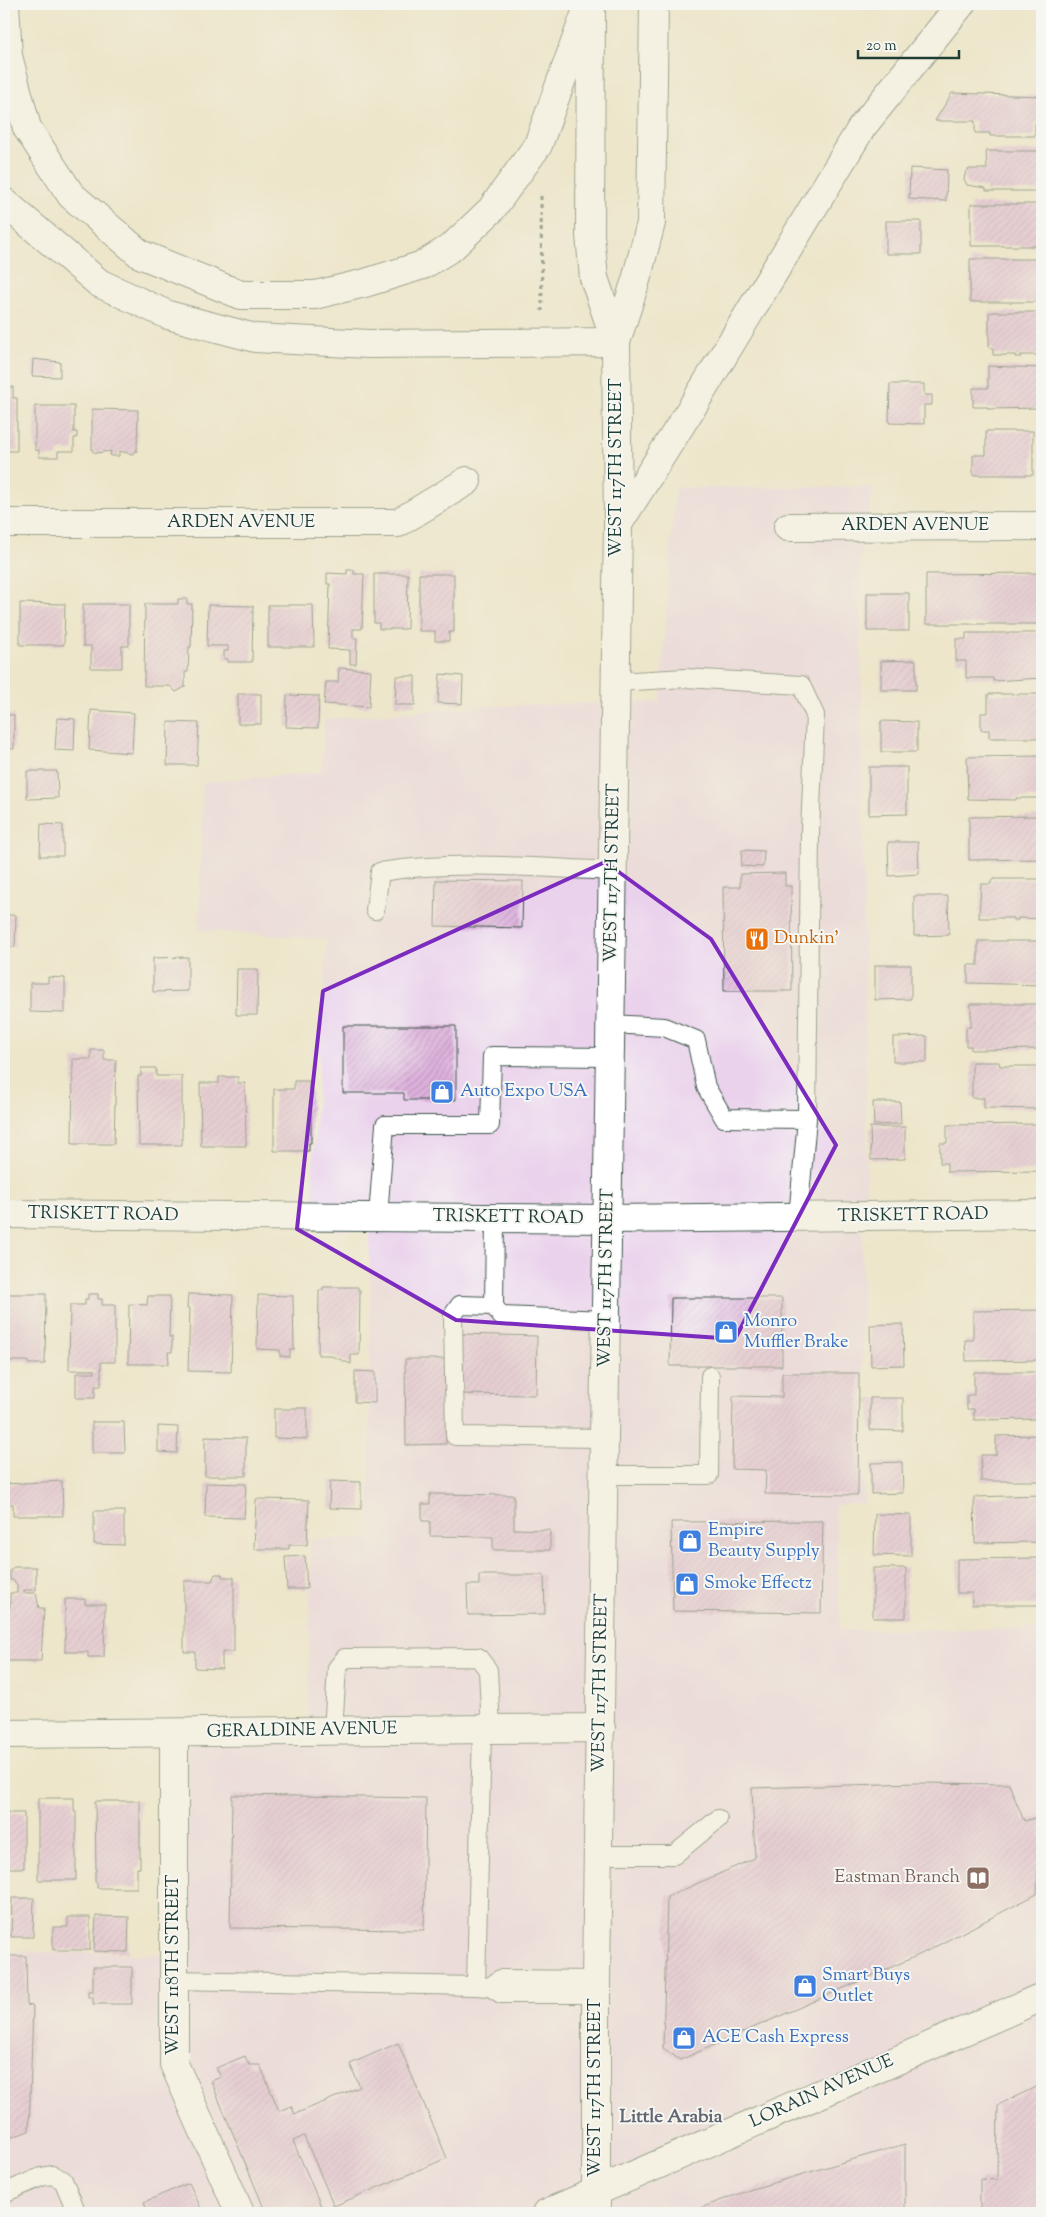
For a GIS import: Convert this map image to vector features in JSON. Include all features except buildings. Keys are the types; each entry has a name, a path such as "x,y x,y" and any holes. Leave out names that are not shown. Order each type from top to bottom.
{"main road":[{"path":"5,4 8,56 27,128 71,194 140,254 241,294 315,294 365,283 423,265 452,247 491,210 538,145 590,4"},
{"name":"WEST 117TH STREET","path":"590,4 590,235 594,278 616,342 618,524 607,1320 603,1475 600,1855 596,1987 596,2202"},
{"name":"WEST 117TH STREET","path":"616,342 636,280 651,223 654,4"},
{"path":"618,524 694,404 862,127 961,4"},
{"path":"4,202 99,283 168,315 255,338 369,344 616,342"},
{"name":"ARDEN AVENUE","path":"4,524 398,523 467,481"},
{"name":"ARDEN AVENUE","path":"788,527 1042,526"},
{"name":"TRISKETT ROAD","path":"4,1214 608,1220 1042,1214"},
{"name":"GERALDINE AVENUE","path":"4,1734 601,1728"},
{"name":"WEST 118TH STREET","path":"174,1732 174,2064 240,2213"},
{"name":"LORAIN AVENUE","path":"547,2213 596,2202 1042,1997"}],"lane":[{"path":"616,682 686,678 801,684 816,715 810,832 807,1119 798,1217"},
{"path":"375,910 380,872 472,866 613,871"},
{"path":"611,1024 664,1027 696,1040 706,1087 724,1118 807,1119"},
{"path":"378,1217 385,1124 490,1124 492,1056 610,1057"},
{"path":"495,1218 494,1306 501,1316 607,1320"},
{"path":"494,1306 460,1305 453,1315 455,1436 604,1438"},
{"path":"603,1475 709,1475 710,1376"},
{"path":"333,1731 337,1668 345,1658 478,1657 488,1670 483,1986"},
{"path":"600,1855 674,1855 718,1819"},
{"path":"174,1980 483,1986 500,1979 596,1987"},
{"path":"4,2193 52,2175 64,2180 77,2213"}],"path":[{"path":"540,192 542,311"}],"highlighted area":[{"path":"605,862 711,939 836,1145 735,1339 456,1320 297,1229 323,991"}],"shaded area":[{"path":"874,487 860,557 867,1174 862,1235 864,1503 835,1505 840,1630 1042,1629 1042,2213 4,2213 4,1951 179,1955 180,1742 308,1741 311,1539 369,1539 370,1230 314,1229 313,1164 327,939 199,930 203,782 321,772 325,719 488,706 660,702 675,488"}],"place":[{"name":"Dunkin'","path":"757,939"},
{"name":"Auto Expo USA","path":"442,1092"},
{"name":"Monro Muffler Brake","path":"726,1332"},
{"name":"Empire Beauty Supply","path":"690,1541"},
{"name":"Smoke Effectz","path":"687,1584"},
{"name":"Eastman Branch","path":"978,1878"},
{"name":"Smart Buys Outlet","path":"805,1986"},
{"name":"ACE Cash Express","path":"684,2038"}],"district":[{"name":"Little Arabia","path":"671,2117"}]}
